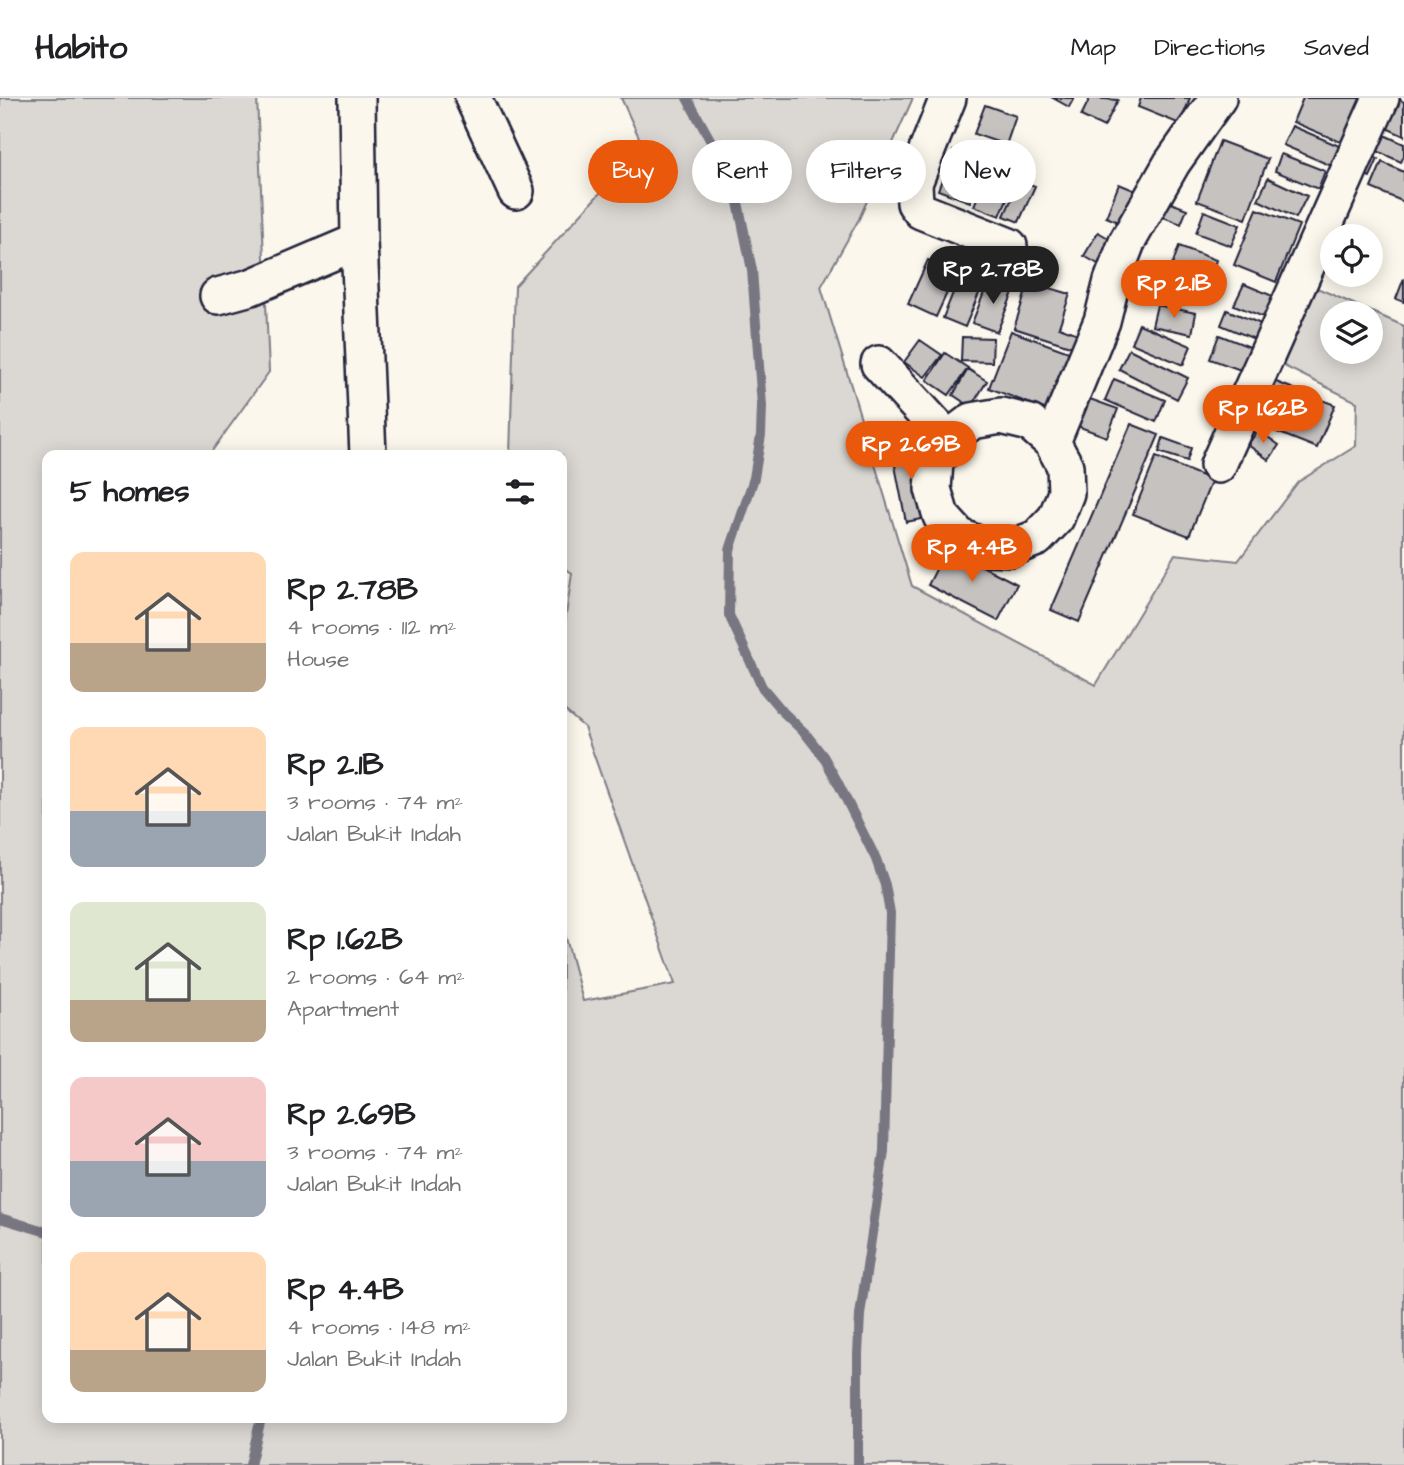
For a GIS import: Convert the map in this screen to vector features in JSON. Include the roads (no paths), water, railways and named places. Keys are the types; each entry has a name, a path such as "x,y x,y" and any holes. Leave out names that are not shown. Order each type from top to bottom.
{"street":[{"path":"357,98 359,241 368,450"},
{"path":"473,98 516,191"},
{"path":"948,98 914,183 915,203 921,211 1009,246"},
{"path":"1052,442 1102,321 1112,281 1127,242 1172,163 1218,98"},
{"path":"1218,465 1381,98"},
{"path":"218,296 251,287 359,241"},
{"path":"879,364 948,439"},
{"path":"1001,416 1030,423 1052,442 1065,466 1066,493 1056,518 1037,538 1011,548 984,547 959,536 941,516 933,489 935,463 948,439 972,421 1001,416"}],"waterway":[{"path":"687,98 734,183 752,270 762,406 761,435 754,478 730,550 729,615 762,687 805,733 823,756 837,781 876,859 885,885 890,913 884,1151 860,1315 858,1465"},
{"path":"0,1218 42,1231"},
{"path":"250,1465 260,1423"}]}
